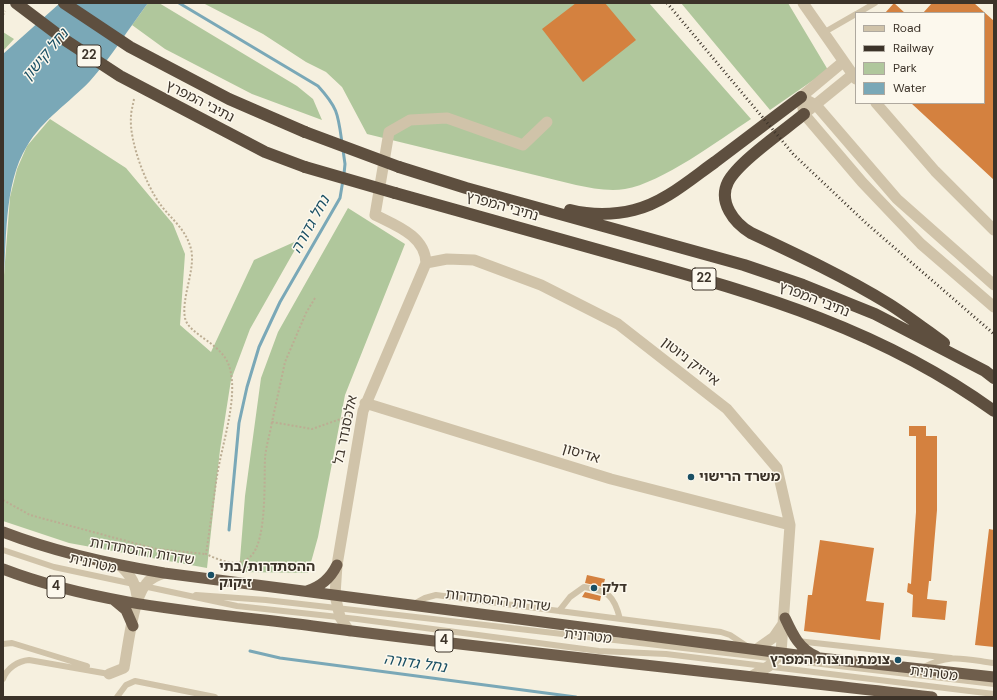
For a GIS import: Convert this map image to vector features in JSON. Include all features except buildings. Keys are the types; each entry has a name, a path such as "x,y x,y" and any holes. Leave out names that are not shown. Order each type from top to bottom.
{"highway":[{"name":"נתיבי המפרץ","path":"16,3 65,40 120,76 265,152 305,167 737,288 795,308 838,324 898,351 934,372 994,411"},
{"name":"נתיבי המפרץ","path":"64,3 130,47 228,99 305,132 399,167 466,188 744,265 803,285 875,314 989,375"},
{"path":"466,188 589,213 612,213 635,210 652,203 685,184 801,97"},
{"path":"804,114 766,144 737,170 728,181 725,190 726,204 735,220 742,228 751,233 814,261 891,305 989,375"},
{"name":"שדרות ההסתדרות","path":"3,532 37,545 120,566 753,649 776,659 820,658 994,677"},
{"path":"306,591 315,588 328,579 337,565"},
{"name":"4","path":"3,570 58,588 137,603 349,631 932,697"},
{"path":"111,598 126,610 133,626"},
{"path":"785,618 797,641 805,649 820,658"}],"street":[{"path":"803,3 854,77 804,114"},
{"path":"801,97 843,62"},
{"path":"801,97 816,106 897,199 994,285"},
{"path":"801,97 804,114 862,182 921,244 994,307"},
{"path":"877,104 935,171 994,230"},
{"path":"426,264 426,252 410,233 375,215 389,132 410,120 447,118 523,145 548,122"},
{"name":"אייזיק ניוטון","path":"426,264 447,259 474,260 541,285 618,324 726,409 777,468 790,525 785,618 776,659"},
{"name":"אלכסנדר בל","path":"349,631 338,613 335,595 337,565 364,407 426,264"},
{"name":"אדיסון","path":"364,407 611,479 790,525"},
{"name":"אלכסנדר בל","path":"337,565 343,588 352,597"},
{"path":"110,674 124,668 133,626 139,587 128,573 120,566"},
{"path":"139,587 164,572"},
{"name":"אייזיק ניוטון","path":"753,649 770,641 778,633 785,618"},
{"path":"752,676 776,659"}],"lane":[{"path":"859,12 875,3"},
{"path":"823,33 855,14"},
{"name":"מטרונית","path":"3,550 54,568 139,587 237,606 338,613 776,659 994,684"},
{"path":"559,611 570,597 584,587 603,590 614,601 620,619"},
{"name":"מטרונית","path":"181,595 234,597 599,651 776,659 994,694"},
{"path":"412,605 425,598 436,595 721,632 730,634 753,649"},
{"path":"797,641 994,663"},
{"path":"3,644 12,643 110,674"},
{"path":"922,668 940,659 951,658"},
{"path":"3,679 9,669 22,661 29,660 110,674"},
{"path":"117,697 126,686 135,681 215,697"}],"path":[{"path":"3,15 4,11"},
{"path":"134,99 130,117 132,134 144,173 149,185 161,205 176,221 188,239 192,250 185,318 192,329 215,345 224,356 230,367 234,387 217,477 213,514 206,554"},
{"path":"3,500 30,515 157,549 206,554 222,562 233,563 245,561 252,556 259,541 263,513 265,456 285,362 306,313 315,298"},
{"path":"272,422 312,430 364,407"}],"green space":[{"path":"148,3 159,3 297,86 313,99 322,120 252,94 165,49 132,25"},
{"path":"203,3 649,3 751,119 690,160 673,170 640,185 625,189 613,190 576,185 367,134 342,87 326,72 306,62 263,34"},
{"path":"681,3 788,3 828,70 770,110"},
{"path":"3,32 14,39 3,51"},
{"path":"50,119 126,168 173,224 185,254 180,325 211,352 254,260 301,239 250,329 231,380 220,450 207,568 69,543 3,521 3,288 10,197 17,169 27,146"},
{"path":"348,208 405,244 345,395 318,537 308,573 239,572 245,496 261,378 278,332"}],"water":[{"name":"נחל קישון","path":"60,3 148,3 90,81 40,128 27,146 19,161 10,196 3,288 3,54"}],"waterway":[{"name":"נחל גדורה","path":"179,3 318,86 330,100 336,112 342,143"},
{"name":"נחל גדורה","path":"343,150 345,164 344,174"},
{"name":"נחל גדורה","path":"229,530 239,423 247,387 259,347 280,302 340,198 343,180"},
{"name":"נחל גדורה","path":"250,651 280,658 576,697"}],"railway":[{"path":"667,3 794,155 867,224 994,334"}],"place":[{"name":"משרד הרישוי","path":"691,477"},
{"name":"ההסתדרות/בתי זיקוק","path":"211,575"},
{"name":"דלק","path":"594,588"},
{"name":"צומת חוצות המפרץ","path":"898,660"}]}
